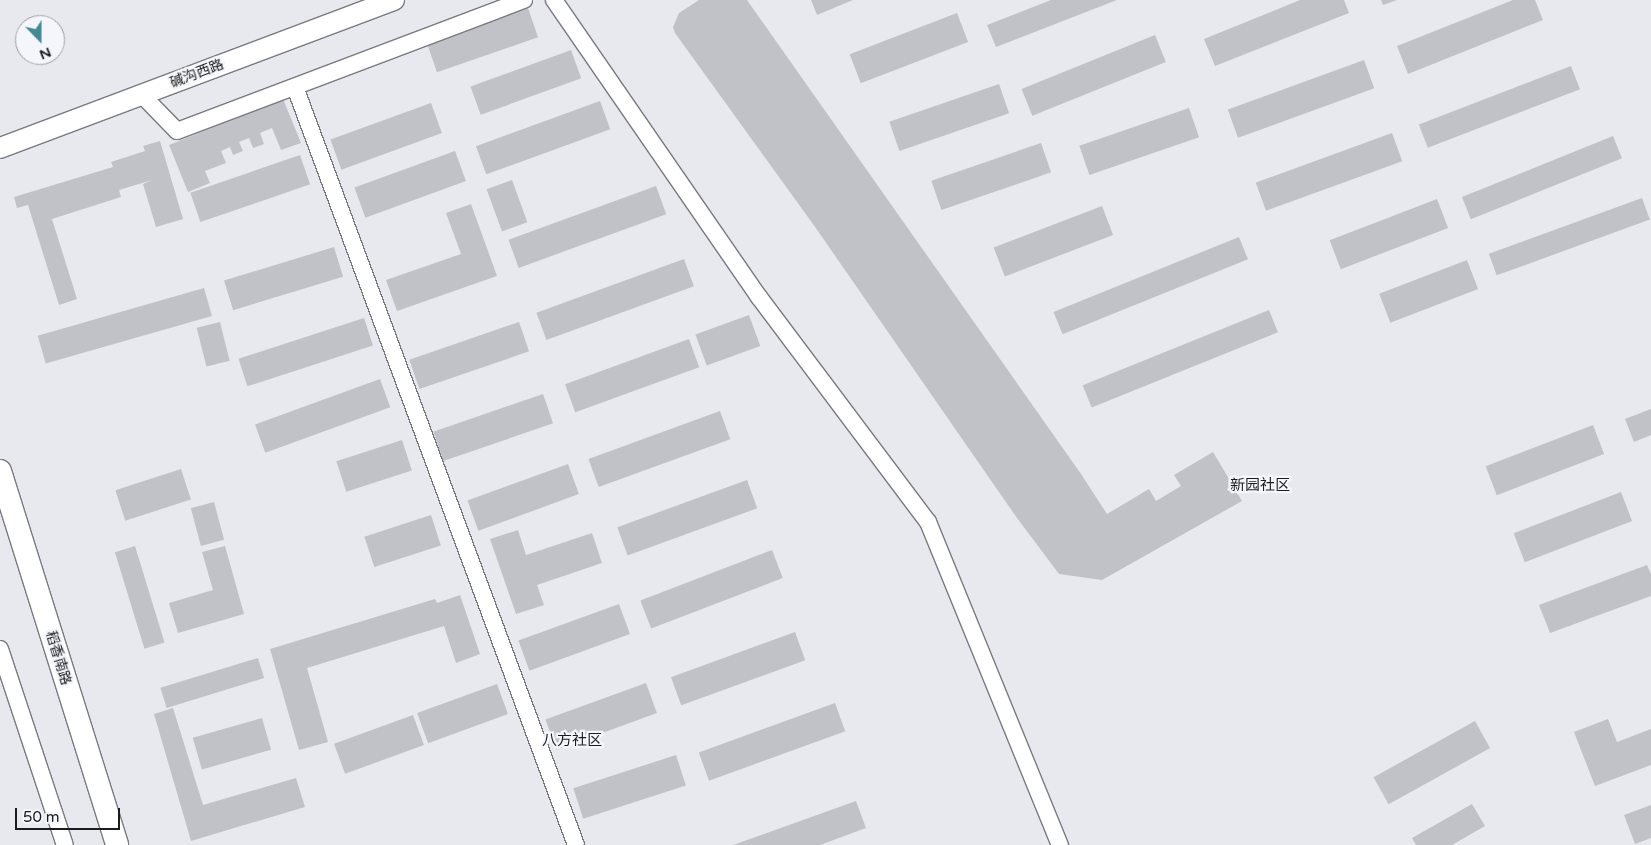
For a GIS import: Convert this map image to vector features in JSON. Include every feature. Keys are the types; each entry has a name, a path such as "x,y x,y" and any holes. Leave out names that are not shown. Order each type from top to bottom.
{"main road":[{"name":"稻香南路","path":"0,471 117,845"}],"street":[{"name":"碱沟西路","path":"0,148 394,0"},
{"path":"142,94 177,131 524,0"},
{"path":"554,0 759,297 928,522 1060,845"},
{"path":"295,87 576,845"},
{"path":"0,649 65,845"}],"building":[{"path":"699,0 747,0 1081,474 1107,514 1149,489 1156,501 1181,486 1174,475 1213,452 1242,501 1102,580 1059,574 1017,518 813,224 675,33 673,27 679,13"},
{"path":"811,0 853,0 817,15"},
{"path":"1051,0 1117,0 996,47 987,25"},
{"path":"1300,0 1344,0 1349,13 1215,66 1204,39"},
{"path":"1381,0 1397,0 1383,5"},
{"path":"1513,0 1535,0 1543,20 1408,74 1397,46"},
{"path":"528,8 538,37 437,72 427,43"},
{"path":"957,13 968,42 861,83 850,54"},
{"path":"1155,35 1166,62 1032,116 1021,89"},
{"path":"571,50 581,78 481,115 470,87"},
{"path":"1364,60 1374,88 1238,138 1228,110"},
{"path":"1571,66 1580,89 1428,148 1419,124"},
{"path":"999,84 1009,113 899,151 889,122"},
{"path":"283,99 301,143 281,150 272,128 260,133 264,144 253,148 249,138 239,142 243,151 233,155 230,147 221,151 226,163 205,171 210,183 188,192 169,145"},
{"path":"600,101 610,129 486,174 476,146"},
{"path":"431,103 442,133 341,170 330,140"},
{"path":"1189,108 1199,137 1089,175 1079,146"},
{"path":"1392,133 1402,161 1266,211 1256,183"},
{"path":"1613,136 1622,158 1471,219 1462,197"},
{"path":"160,141 183,219 156,227 143,184 152,180 119,190 121,197 52,219 77,299 59,305 28,205 17,208 14,197 113,167 111,162 145,151 143,146"},
{"path":"1041,143 1051,172 941,210 931,181"},
{"path":"455,151 466,181 365,218 354,188"},
{"path":"300,155 310,184 200,222 190,193"},
{"path":"512,180 527,222 502,232 487,189"},
{"path":"656,186 666,214 519,268 508,240"},
{"path":"1642,198 1650,220 1497,275 1489,254"},
{"path":"1437,199 1448,228 1341,269 1330,240"},
{"path":"471,204 497,276 397,311 386,280 461,254 446,213"},
{"path":"1102,206 1113,235 1005,277 994,248"},
{"path":"1239,237 1248,259 1063,334 1054,312"},
{"path":"334,247 343,277 233,310 224,281"},
{"path":"684,259 694,286 546,340 536,313"},
{"path":"1467,260 1478,289 1390,323 1379,294"},
{"path":"204,288 212,316 46,364 38,336"},
{"path":"1269,310 1278,332 1092,408 1083,385"},
{"path":"749,315 760,346 707,366 695,334"},
{"path":"364,318 373,346 247,386 238,359"},
{"path":"220,322 230,361 206,367 197,328"},
{"path":"519,322 529,351 419,389 409,360"},
{"path":"689,339 699,367 575,412 565,384"},
{"path":"380,379 390,407 265,453 255,424"},
{"path":"543,394 553,423 443,461 433,432"},
{"path":"1651,409 1651,435 1634,442 1625,419"},
{"path":"720,411 730,439 599,487 588,459"},
{"path":"1593,425 1604,454 1497,495 1486,466"},
{"path":"402,440 412,470 346,492 336,461"},
{"path":"568,464 579,494 478,531 467,501"},
{"path":"181,469 191,499 125,521 115,490"},
{"path":"747,480 757,508 628,555 617,527"},
{"path":"1621,492 1632,521 1525,562 1514,533"},
{"path":"214,502 224,540 201,546 191,508"},
{"path":"431,515 441,545 374,567 364,537"},
{"path":"518,530 526,555 592,533 602,563 537,585 544,605 516,614 490,539"},
{"path":"135,546 165,643 144,649 115,552"},
{"path":"225,546 244,614 178,633 169,603 213,590 202,552"},
{"path":"772,550 783,578 651,629 640,601"},
{"path":"1647,565 1651,574 1651,596 1550,633 1539,605"},
{"path":"460,595 480,654 456,663 444,626 307,668 328,742 299,750 270,649 435,599 437,603"},
{"path":"619,604 630,634 529,671 518,641"},
{"path":"795,632 805,660 681,705 671,677"},
{"path":"258,658 264,678 167,708 160,688"},
{"path":"646,683 657,713 556,750 545,720"},
{"path":"497,684 508,714 428,743 417,713"},
{"path":"835,703 845,731 709,781 699,753"},
{"path":"173,708 203,805 296,778 305,807 191,841 154,714"},
{"path":"413,715 424,745 345,774 334,744"},
{"path":"262,718 271,750 202,770 193,738"},
{"path":"1608,719 1617,742 1651,729 1651,765 1595,786 1574,732"},
{"path":"1475,721 1490,748 1389,804 1374,777"},
{"path":"676,755 686,785 583,819 573,788"},
{"path":"856,801 866,828 820,845 733,845"},
{"path":"1472,804 1485,826 1452,845 1416,845 1412,838"},
{"path":"1651,805 1651,838 1635,844 1624,815"}],"district":[{"name":"新园社区","path":"1260,486"},
{"name":"八方社区","path":"572,741"}]}
